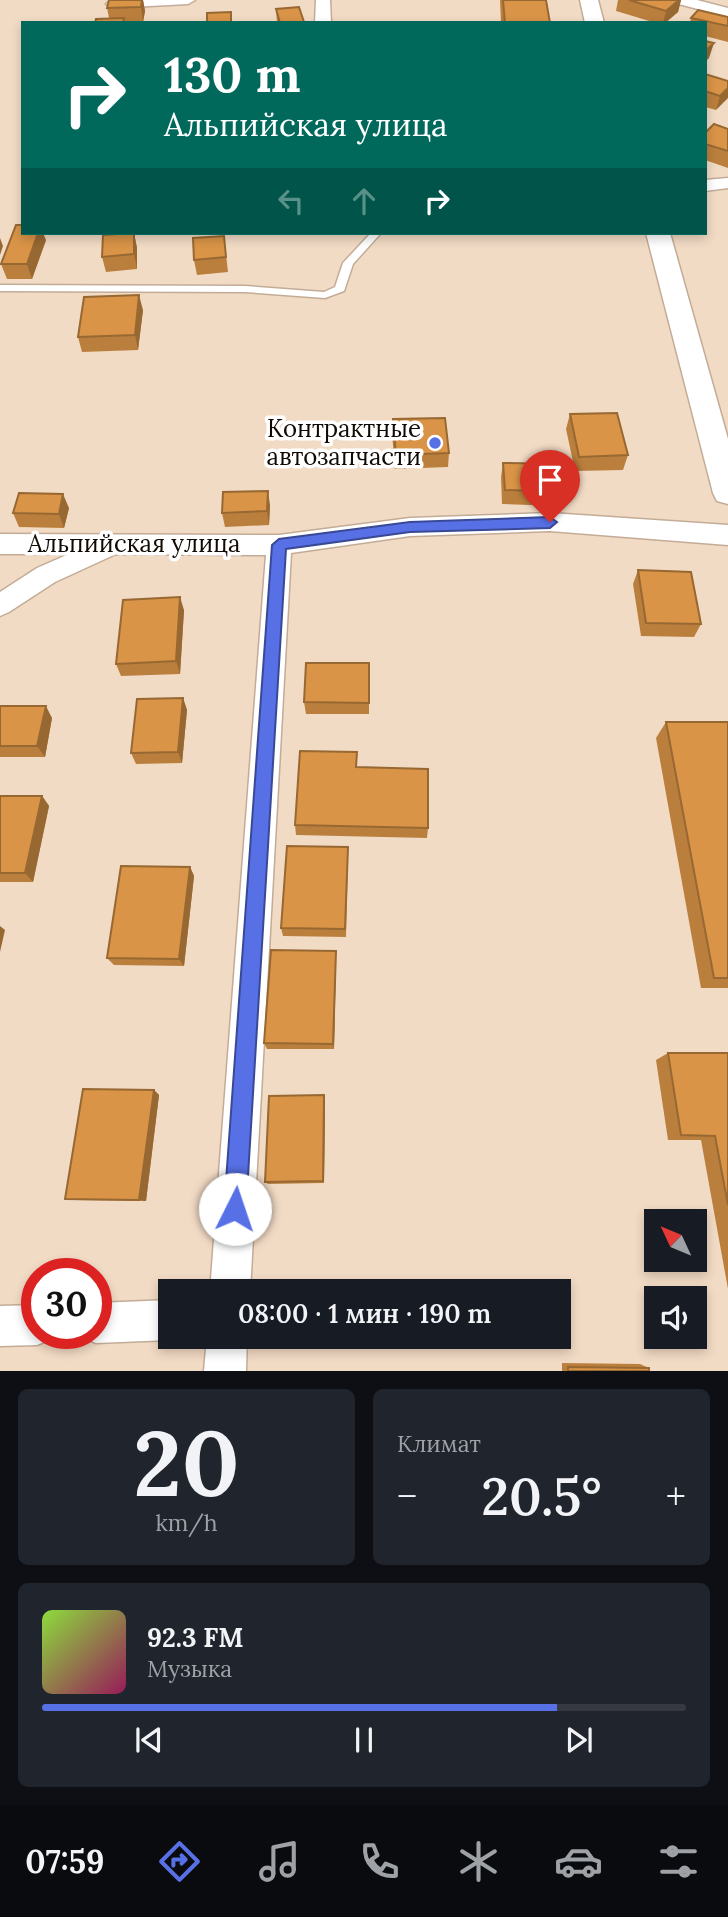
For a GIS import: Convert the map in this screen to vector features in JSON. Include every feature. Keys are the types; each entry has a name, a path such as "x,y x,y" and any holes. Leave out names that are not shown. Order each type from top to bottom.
{"street":[{"path":"113,4 188,0"},
{"path":"323,0 323,21"},
{"path":"589,0 595,21"},
{"path":"680,0 728,13"},
{"path":"707,186 728,183"},
{"path":"659,235 728,493"},
{"name":"Альпийская улица","path":"0,544 279,545 410,527 550,522 728,535"},
{"path":"231,1279 279,545"},
{"path":"0,605 46,575 113,546"},
{"path":"112,1322 158,1320"},
{"path":"0,1326 21,1325"},
{"path":"225,1371 226,1349"}],"lane":[{"path":"0,288 245,289 325,295 340,289 348,263 374,235"}],"building":[{"path":"109,0 142,0 141,7 107,8"},
{"path":"503,0 546,0 550,21 505,21"},
{"path":"629,0 679,0 666,11"},
{"path":"299,7 304,21 279,21 276,9"},
{"path":"698,10 728,17 728,26 707,21 691,18"},
{"path":"231,12 231,21 207,21 207,13"},
{"path":"124,18 123,21 96,19"},
{"path":"707,75 728,81 728,88 720,96 707,92"},
{"path":"714,124 728,129 728,151 707,145 707,131"},
{"path":"16,225 21,225 21,235 37,235 27,264 1,264"},
{"path":"103,235 134,235 134,254 102,257"},
{"path":"224,236 226,257 194,260 193,238"},
{"path":"139,295 135,335 78,337 84,297"},
{"path":"617,413 628,455 579,457 570,414"},
{"path":"445,418 449,453 396,455 393,419"},
{"path":"503,463 561,464 563,492 505,490"},
{"path":"268,491 267,511 222,513 223,492"},
{"path":"19,493 63,494 59,514 13,513"},
{"path":"638,570 691,572 701,624 646,623"},
{"path":"180,597 176,661 116,664 123,600"},
{"path":"306,663 369,663 369,703 304,702"},
{"path":"183,698 178,752 131,753 137,699"},
{"path":"0,706 46,706 37,746 0,746"},
{"path":"666,722 728,722 728,978 714,978"},
{"path":"300,751 357,752 356,767 428,769 428,828 295,825"},
{"path":"0,796 42,796 25,873 0,873"},
{"path":"287,846 348,847 345,929 281,928"},
{"path":"121,866 190,867 179,959 107,958"},
{"path":"271,950 336,951 333,1044 264,1043"},
{"path":"668,1053 728,1053 728,1205 715,1136 681,1135"},
{"path":"83,1089 154,1090 139,1200 65,1199"},
{"path":"324,1095 323,1181 265,1182 269,1096"},
{"path":"568,1367 649,1368 649,1371 568,1371"}],"place":[{"name":"Контрактные автозапчасти","path":"435,443"}],"route":[{"path":"235,1209 279,545 410,527 550,522"}]}
